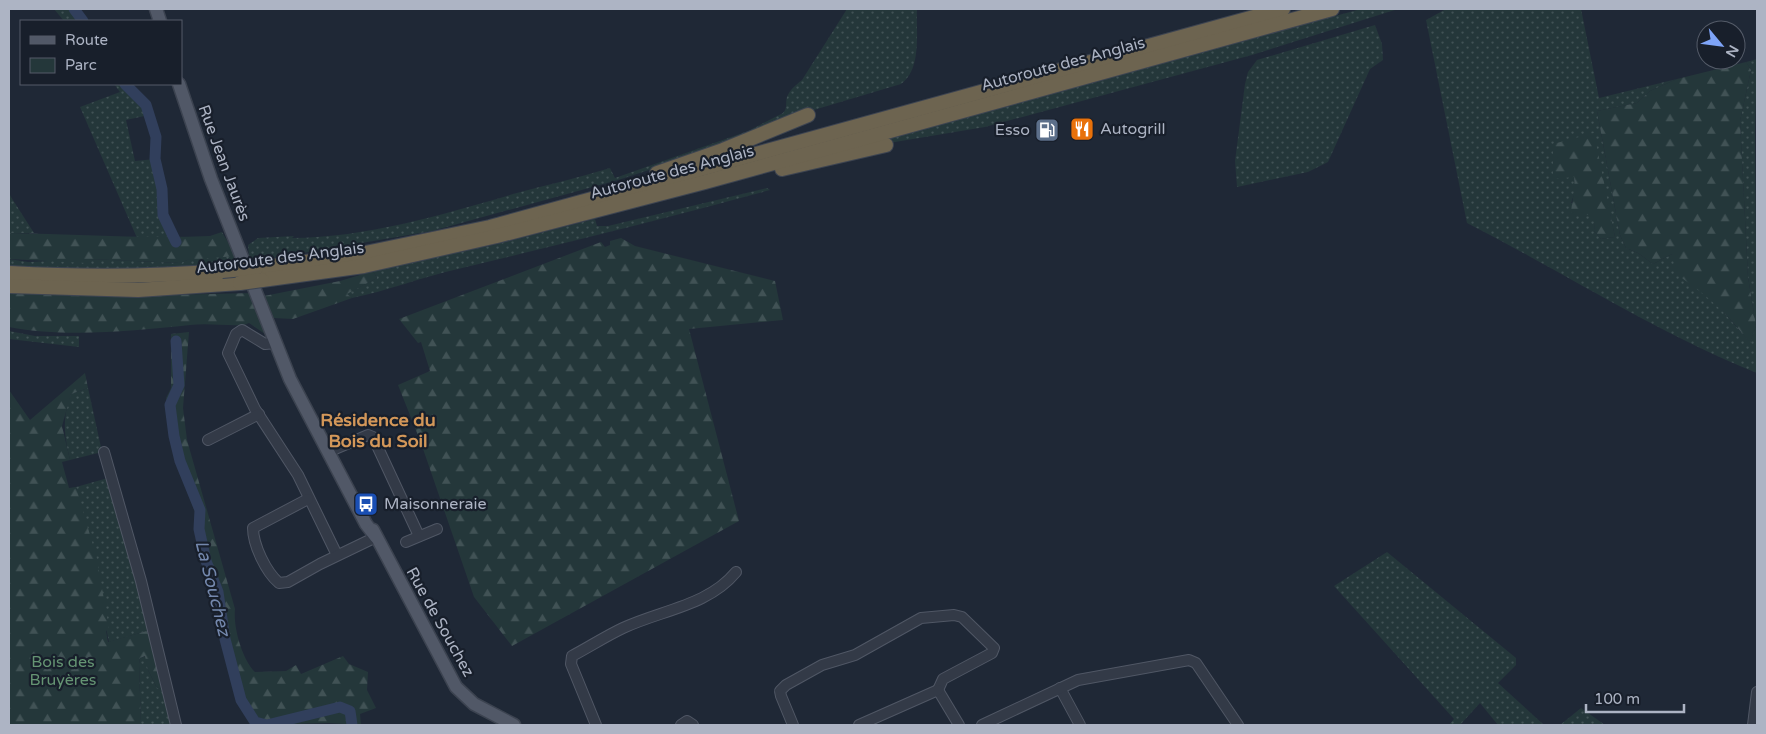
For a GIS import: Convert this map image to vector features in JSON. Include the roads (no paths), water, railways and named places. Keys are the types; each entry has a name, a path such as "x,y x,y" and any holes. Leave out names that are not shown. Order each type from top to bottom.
{"highway":[{"name":"Autoroute des Anglais","path":"9,286 138,290 240,283 259,274 453,235 536,214 1283,9"},
{"name":"Autoroute des Anglais","path":"9,273 150,276 222,271 259,274 364,266 443,250 705,182 1332,9"},
{"path":"536,214 554,204 641,179 694,161 808,115"},
{"path":"705,182 802,165 886,145"}],"main road":[{"name":"Rue Jean Jaurès","path":"179,85 194,135 233,229 271,344"},
{"name":"Rue de Souchez","path":"271,344 330,451 366,524 376,537 456,686 474,704 514,725"},
{"name":"Rue de Souchez","path":"271,344 330,451"}],"street":[{"path":"271,344 245,330 238,332 228,353 259,414 298,475 308,499 337,555"},
{"path":"208,440 259,414"},
{"path":"330,451 368,435 373,437 419,536"},
{"path":"104,452 141,581 176,725"},
{"path":"308,499 257,524 253,528 253,535 262,556 273,578 279,583 288,582 337,555 376,537"},
{"path":"406,542 437,529"},
{"path":"596,725 571,664 572,656 624,627 682,607 708,594 725,585 736,572"},
{"path":"793,725 781,696 782,688 822,665 855,655 916,620 954,615 962,617 994,648 992,653 943,680 938,690 859,725"},
{"path":"982,725 1078,680 1189,660 1196,662 1238,725"},
{"path":"1060,688 1080,725"},
{"path":"938,690 959,725"},
{"path":"1753,725 1757,692"},
{"path":"681,725 687,722 693,725"}],"waterway":[{"name":"La Souchez","path":"74,9 82,20"},
{"name":"La Souchez","path":"126,85 146,105 156,137 155,159 162,189 163,215 176,242"},
{"name":"La Souchez","path":"176,341 179,385 170,405 174,436 180,461 200,510 199,529 206,561 218,592 225,639 241,700 255,722 267,725 340,707 350,711 352,725"}],"place":[{"name":"Autogrill","path":"1082,129"},
{"name":"Esso","path":"1047,130"},
{"name":"Maisonneraie","path":"366,504"}],"district":[{"name":"Résidence du Bois du Soil","path":"378,430"}],"park label":[{"name":"Bois des Bruyères","path":"63,671"}]}
